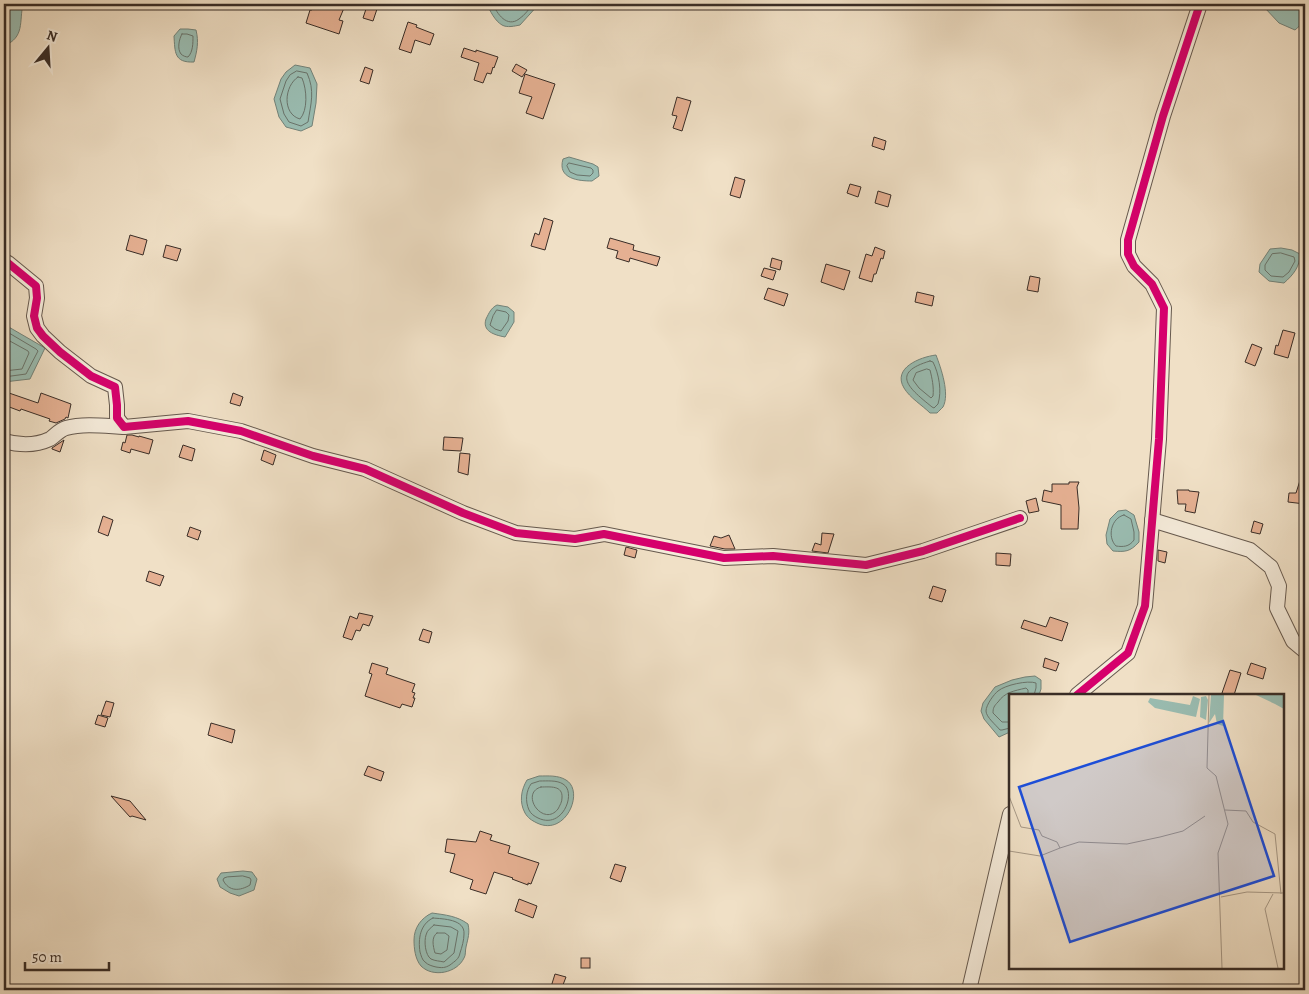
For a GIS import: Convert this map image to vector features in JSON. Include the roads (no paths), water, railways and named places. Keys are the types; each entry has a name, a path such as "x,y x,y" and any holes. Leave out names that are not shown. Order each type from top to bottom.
{"street":[{"path":"1078,694 1128,653 1145,606 1159,439 1164,308 1152,284 1134,266 1128,254 1128,240 1163,116 1200,4"},
{"path":"4,261 36,286 37,298 34,316 37,328 43,336 91,376 115,387 117,418 124,427"},
{"path":"4,442 17,445 31,444 49,439 63,428 81,425 124,427 188,421 241,431 313,456 365,469 463,513 516,533 575,539 604,534 724,558 773,556 866,565 923,551 1020,518"},
{"path":"1152,520 1250,550 1271,567 1279,586 1276,608 1293,641 1305,651"},
{"path":"970,990 1009,818"}],"water":[{"path":"4,4 23,4 18,34 11,42 4,46"},
{"path":"487,4 539,4 520,25 509,27 497,21"},
{"path":"1264,4 1305,4 1305,21 1295,30 1279,23 1264,7"},
{"path":"180,29 196,30 197,46 194,62 183,61 175,52 174,36"},
{"path":"295,65 310,68 317,84 312,126 301,131 286,127 279,117 274,99 281,79"},
{"path":"569,157 598,167 599,176 592,181 570,178 563,171 562,166 563,159"},
{"path":"1281,248 1300,254 1299,263 1284,283 1269,281 1259,272 1260,264 1270,249"},
{"path":"497,305 508,307 514,312 514,322 505,337 490,332 485,323 492,309"},
{"path":"7,326 45,348 30,379 4,382 4,332"},
{"path":"936,355 946,395 943,407 937,413 930,413 907,392 901,381 905,369 910,365 923,358"},
{"path":"1126,510 1134,515 1139,532 1139,542 1127,551 1113,551 1107,544 1106,535 1110,519 1118,511"},
{"path":"1035,676 1041,680 1039,694 1009,694 1009,732 999,737 984,719 981,711 983,703 995,687 1025,677"},
{"path":"539,776 560,777 566,780 574,793 570,811 556,824 547,826 537,823 529,818 523,809 522,792 525,784 527,780"},
{"path":"252,872 257,879 254,890 239,896 220,887 217,879 221,873"},
{"path":"432,913 447,915 464,921 468,924 469,933 465,957 461,963 450,970 438,973 426,970 421,966 415,953 414,936 417,928"}]}
